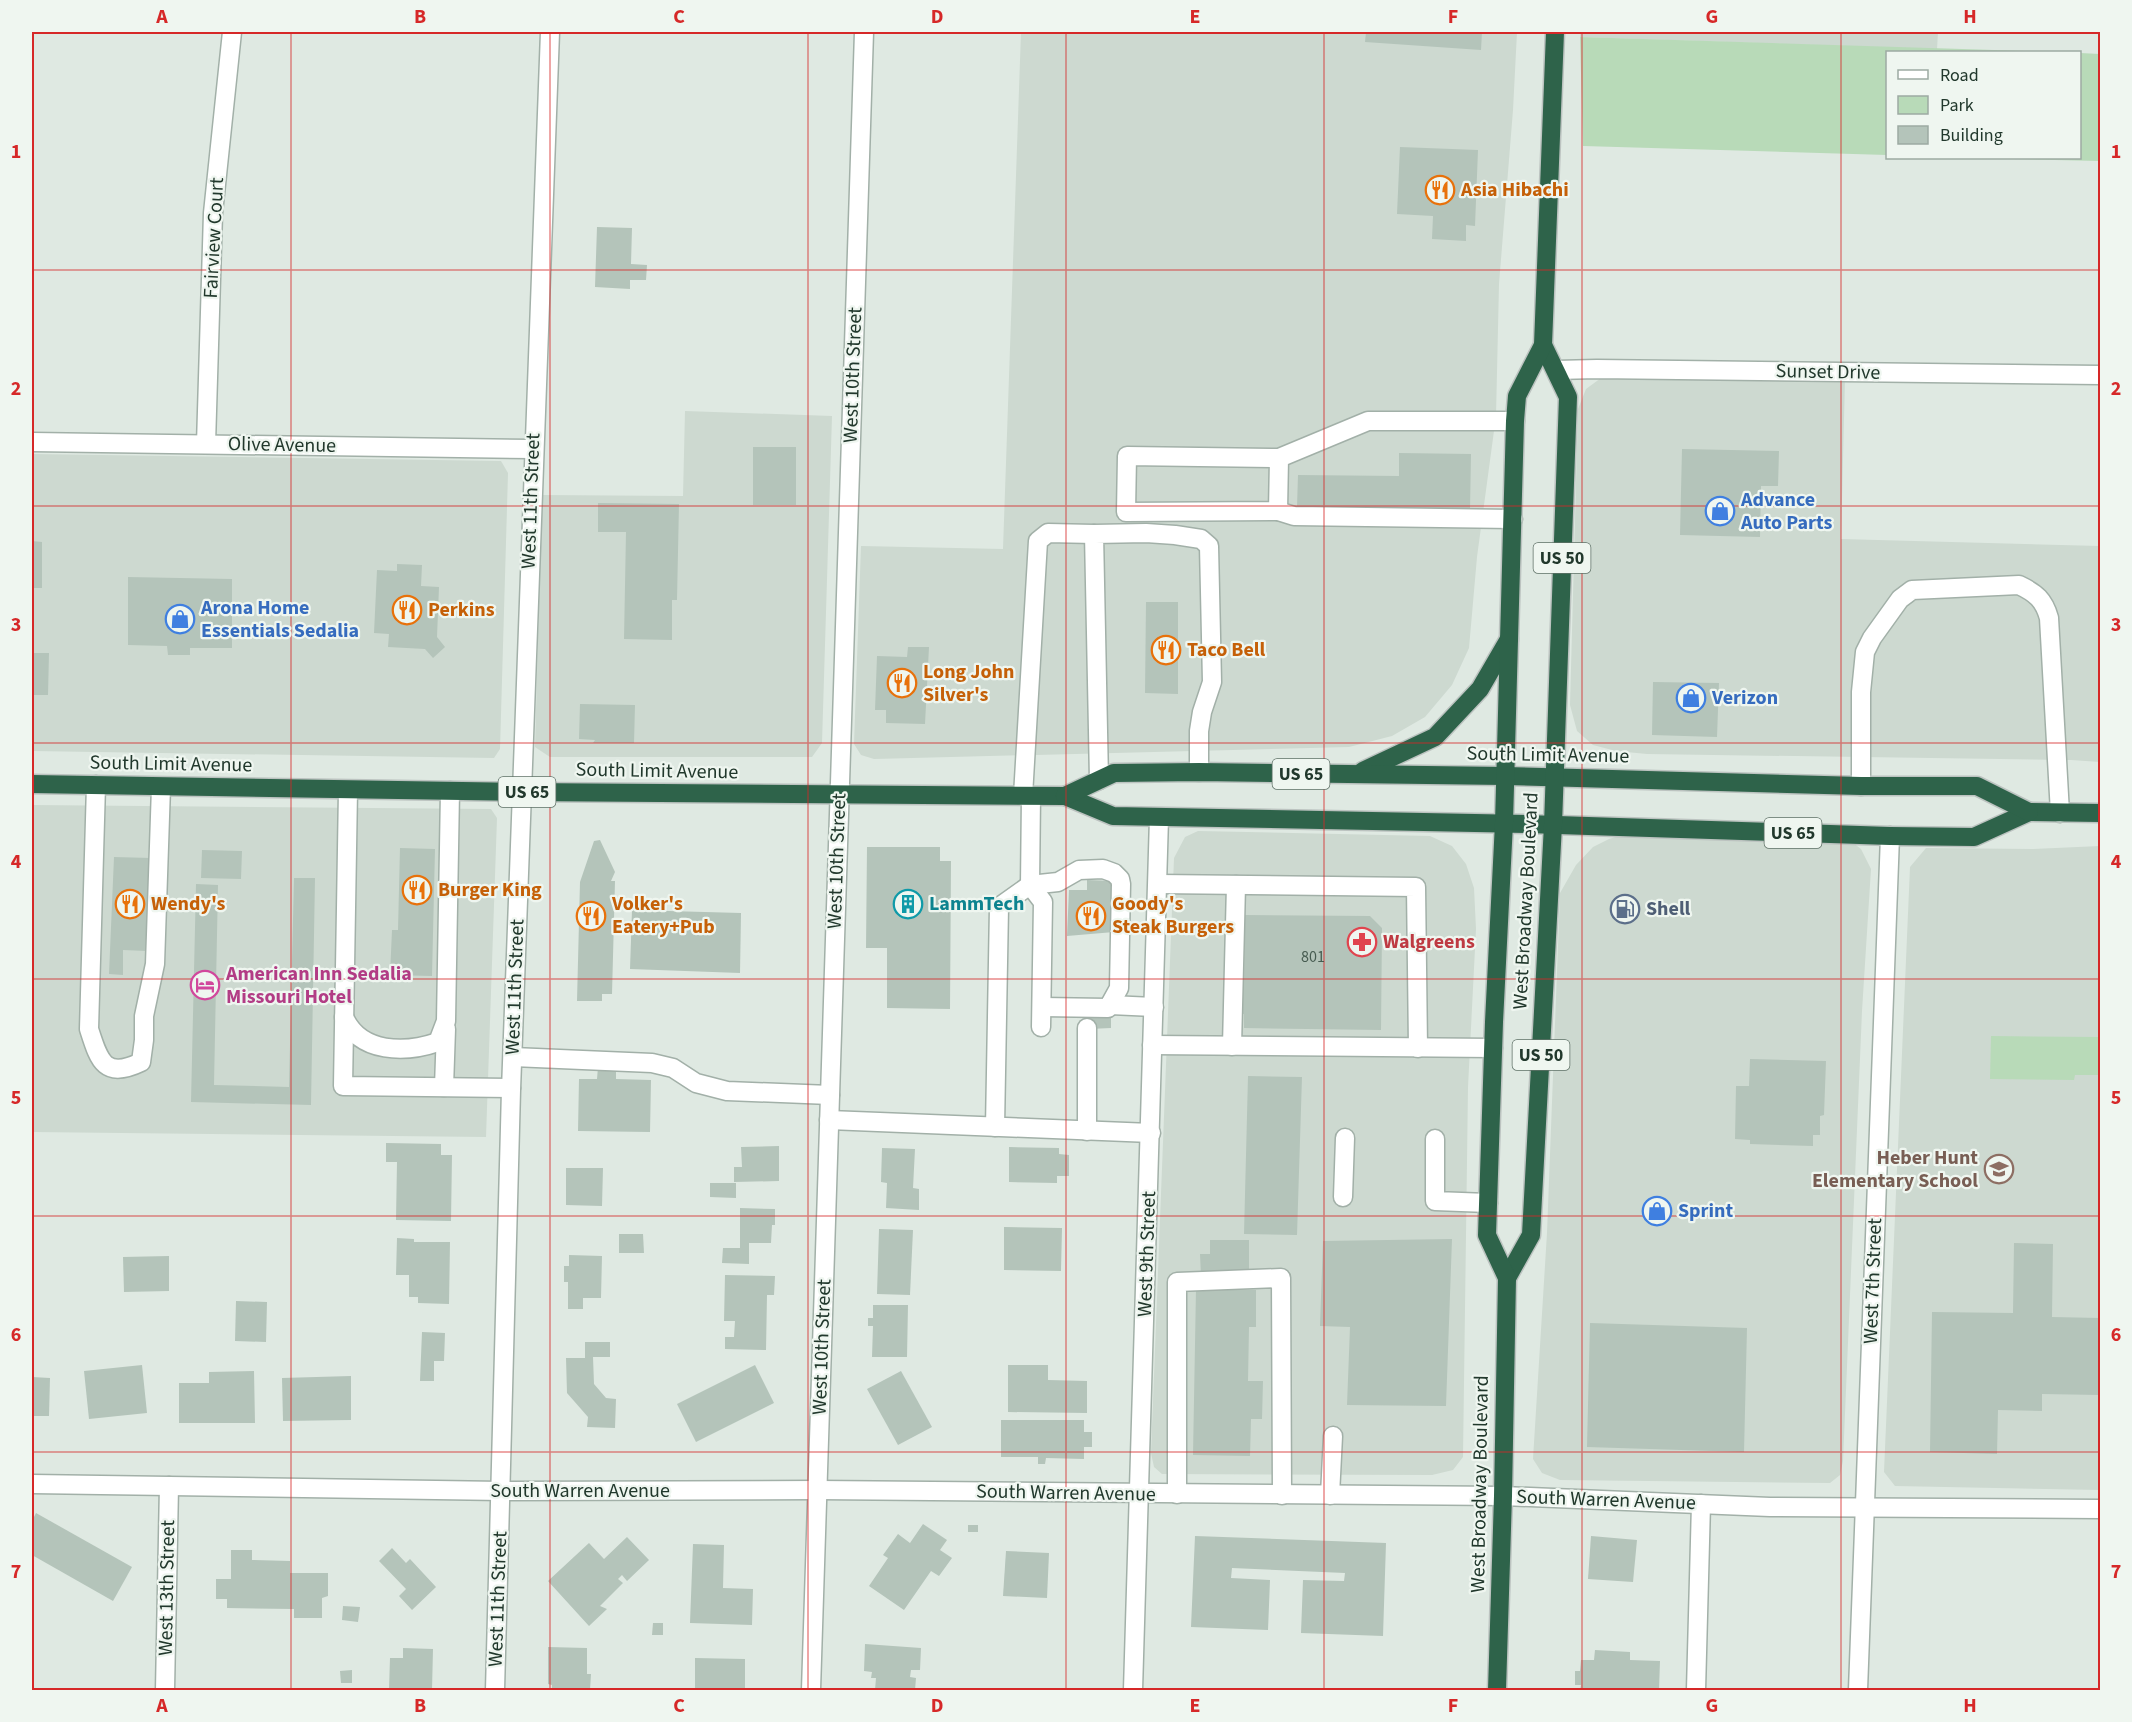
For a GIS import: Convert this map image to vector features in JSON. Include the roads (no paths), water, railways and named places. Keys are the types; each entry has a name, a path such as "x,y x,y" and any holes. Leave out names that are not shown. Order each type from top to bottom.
{"highway":[{"name":"West Broadway Boulevard","path":"1497,1690 1507,1278 1487,1235 1493,1048 1504,824 1515,421 1517,396 1544,345 1555,32"},
{"name":"West Broadway Boulevard","path":"1507,1278 1532,1236 1555,777 1568,397 1544,345"},
{"path":"1354,775 1435,737 1480,689 1510,637"},
{"name":"South Limit Avenue","path":"1065,796 1114,773 1505,776 1861,786 1977,786 2029,813"},
{"name":"South Limit Avenue","path":"32,784 839,796 1065,796 1113,816 1553,825 1890,836 1974,837 2029,813 2100,813"}],"street":[{"name":"Fairview Court","path":"206,444 213,213 232,32"},
{"name":"West 11th Street","path":"495,1690 511,1088 532,449 550,32"},
{"name":"West 10th Street","path":"811,1690 864,32"},
{"name":"Sunset Drive","path":"1556,370 2100,375"},
{"path":"1513,519 1294,516 1278,511 1126,512 1127,456 1279,458 1368,421 1515,421"},
{"name":"Olive Avenue","path":"32,442 532,449"},
{"path":"1278,511 1279,458"},
{"path":"1041,1027 1043,902 1030,885 1027,796 1038,541 1048,533 1175,535 1201,539 1209,546 1212,682 1202,712 1199,731 1199,772"},
{"path":"1094,534 1099,780"},
{"path":"1861,786 1862,692 1865,652 1872,638 1900,599 1912,590 2019,585 2034,592 2045,604 2049,618 2060,813"},
{"path":"96,785 89,1029 99,1060 110,1069 126,1069 141,1062 144,1016 155,964 161,787"},
{"path":"348,790 343,1086 511,1088"},
{"path":"444,1087 450,791"},
{"name":"West 9th Street","path":"1133,1690 1159,818"},
{"name":"West 7th Street","path":"1858,1690 1890,836"},
{"path":"995,1127 999,907 1030,885 1059,882 1079,870 1103,869 1114,873 1120,879 1119,988 1110,1005 1108,1008 1096,1009 1042,1007"},
{"path":"1158,884 1416,887 1418,1048"},
{"path":"1232,1046 1236,885"},
{"path":"1110,1005 1154,1007"},
{"path":"344,1017 348,1027 375,1047 395,1049 419,1048 438,1042 446,1021"},
{"path":"1086,1131 1087,1028"},
{"path":"1152,1045 1493,1048"},
{"path":"513,1057 652,1063 673,1068 696,1083 727,1091 830,1095"},
{"path":"829,1120 1151,1133"},
{"path":"1343,1197 1345,1138"},
{"path":"1435,1139 1435,1201 1488,1203"},
{"path":"1177,1494 1177,1282 1281,1278 1282,1495"},
{"path":"1330,1495 1333,1436"},
{"name":"South Warren Avenue","path":"32,1484 502,1491 818,1490 1503,1496 1865,1508 2100,1509"},
{"name":"West 13th Street","path":"165,1690 170,1486"},
{"path":"1695,1690 1701,1504"}],"place":[{"name":"Asia Hibachi","path":"1440,190"},
{"name":"Advance Auto Parts","path":"1720,511"},
{"name":"Perkins","path":"407,610"},
{"name":"Arona Home Essentials Sedalia","path":"180,619"},
{"name":"Taco Bell","path":"1166,650"},
{"name":"Long John Silver's","path":"902,683"},
{"name":"Verizon","path":"1691,698"},
{"name":"Burger King","path":"417,890"},
{"name":"Wendy's","path":"130,904"},
{"name":"LammTech","path":"908,904"},
{"name":"Shell","path":"1625,909"},
{"name":"Volker's Eatery+Pub","path":"591,916"},
{"name":"Goody's Steak Burgers","path":"1091,916"},
{"name":"Walgreens","path":"1362,942"},
{"name":"American Inn Sedalia Missouri Hotel","path":"205,985"},
{"name":"Heber Hunt Elementary School","path":"1999,1169"},
{"name":"Sprint","path":"1657,1211"}]}
